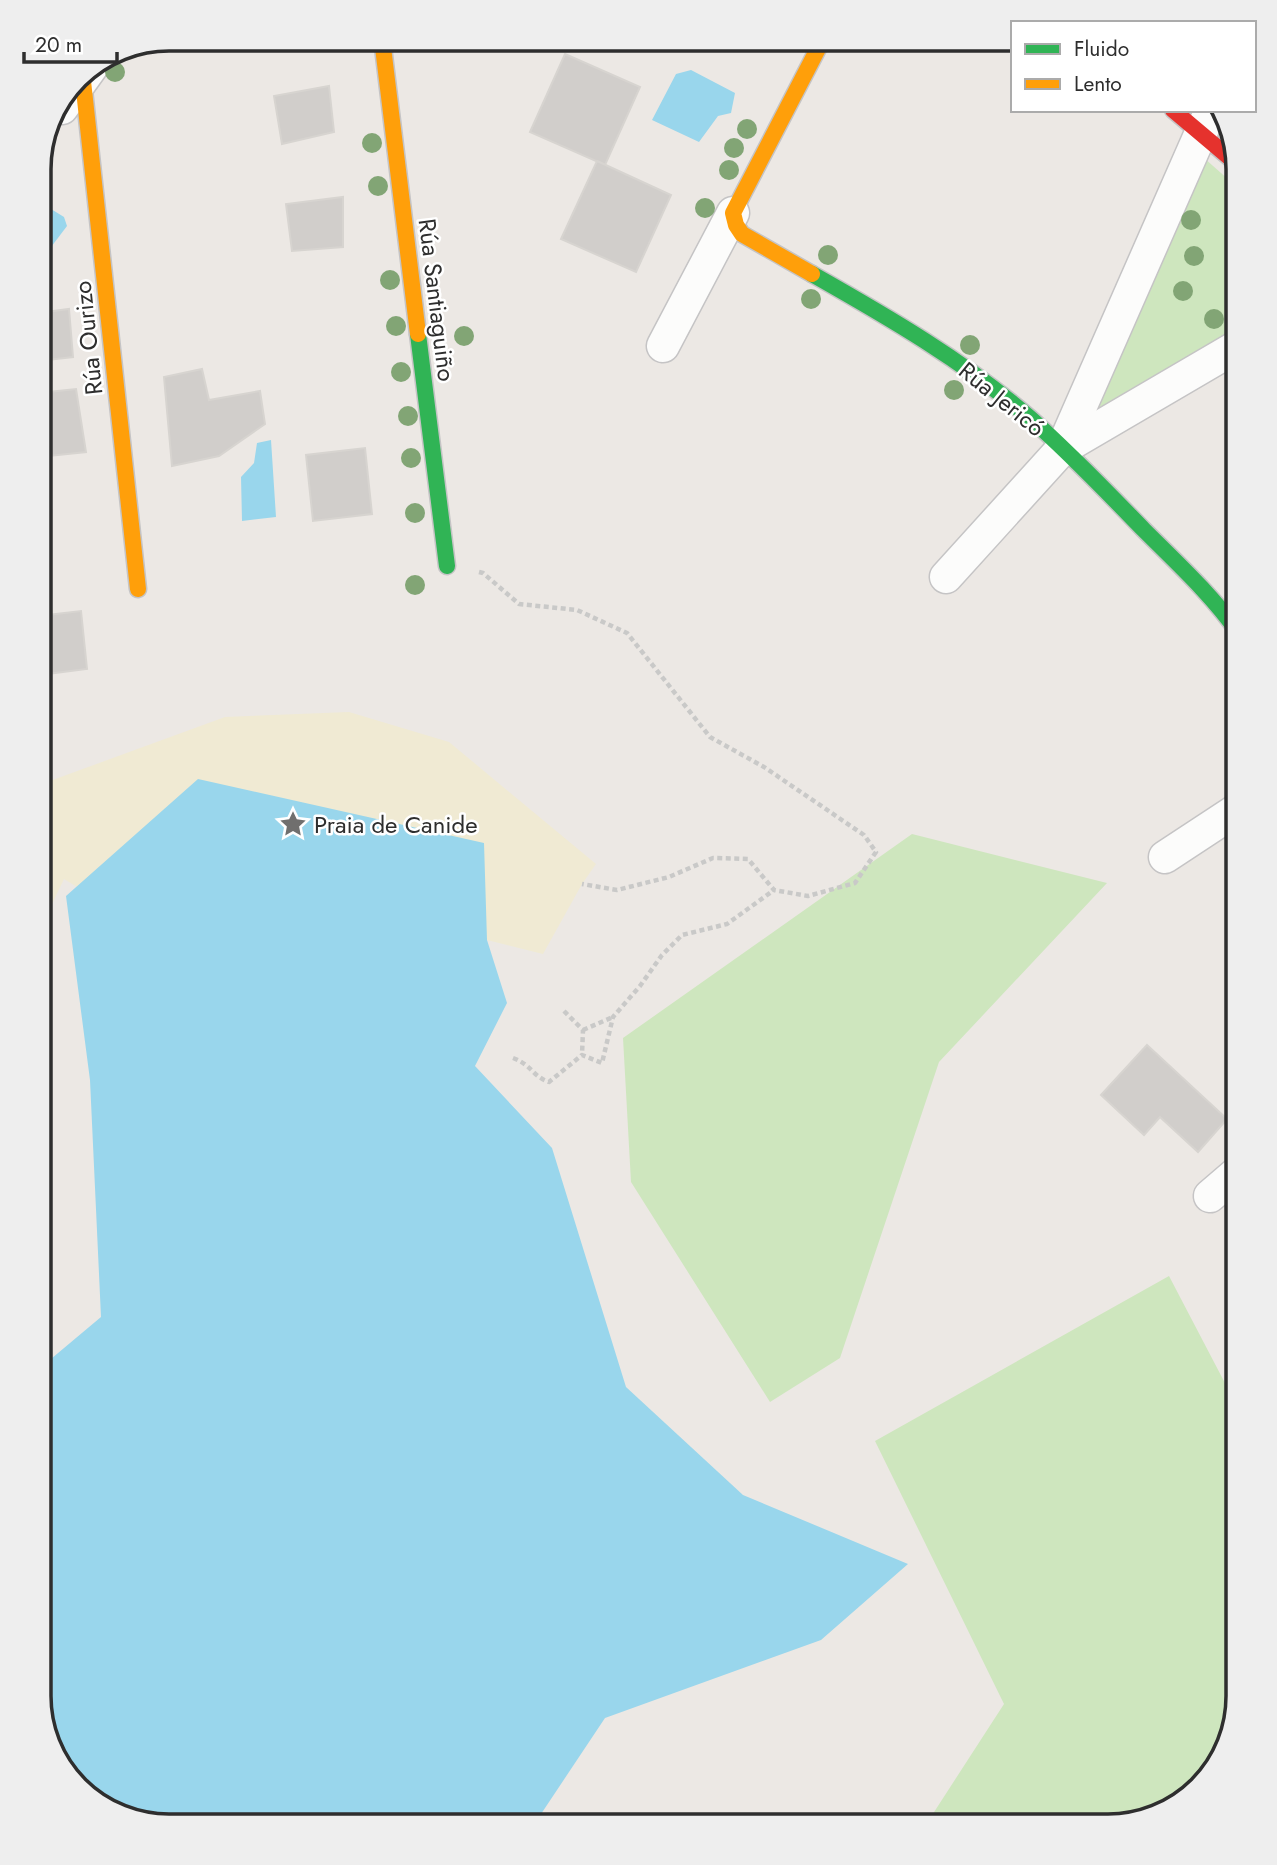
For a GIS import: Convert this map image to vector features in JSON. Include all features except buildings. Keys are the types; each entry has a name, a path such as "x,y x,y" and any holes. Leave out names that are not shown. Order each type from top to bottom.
{"street":[{"name":"Rúa Santiaguiño","path":"384,51 447,566"},
{"path":"663,346 817,51"},
{"name":"Rúa Ourizo","path":"89,82 138,589"},
{"path":"1178,112 1206,122 1224,146"},
{"path":"1062,449 1206,122"},
{"name":"Rúa Jericó","path":"733,213 734,224 743,234 888,317 949,357 1030,418 1128,512 1226,615"},
{"path":"946,577 1062,449 1226,353"},
{"path":"1165,858 1226,817"},
{"path":"1210,1196 1226,1182"}],"path":[{"path":"447,566 483,573 519,604 577,610 627,633 710,737 764,767 864,835 876,852 855,883 808,896 774,890 748,859 713,858 669,877 617,890 582,884"},
{"path":"583,1030 613,1017 662,955 682,936 727,924 774,890"},
{"path":"513,1058 527,1063 539,1079 549,1082 582,1055 583,1030 564,1011"},
{"path":"582,1055 602,1063 613,1017"}],"green space":[{"path":"1204,158 1226,177 1226,334 1093,413"},
{"path":"912,834 1107,883 939,1062 840,1358 770,1402 631,1182 623,1038"},
{"path":"1169,1276 1226,1385 1225,1712 1211,1755 1192,1780 1167,1799 1124,1813 933,1814 1004,1704 875,1441"}],"sand":[{"name":"Praia de Canide","path":"349,712 449,742 596,864 543,954 487,940 128,918 64,879 51,906 51,781 225,717"}],"water":[{"path":"691,70 735,93 731,113 718,116 699,142 652,120 676,74"},
{"path":"51,209 64,217 67,226 51,247"},
{"path":"271,440 276,517 242,521 241,477 254,463 257,443"},
{"path":"198,779 484,843 487,940 507,1003 475,1066 552,1148 626,1387 743,1495 908,1564 821,1640 605,1718 541,1814 161,1814 131,1808 97,1790 85,1780 66,1755 55,1727 51,1697 51,1359 101,1317 90,1080 66,896"}],"traffic: fast":[{"path":"812,274 897,323 1005,397 1074,459 1193,579 1226,617"},
{"path":"418,334 447,566"}],"traffic: slow":[{"path":"383,51 418,334"},
{"path":"812,274 742,234 733,213 817,51"},
{"path":"84,88 138,589"}],"traffic: jam":[{"path":"1175,112 1225,154"}],"place":[{"name":"Praia de Canide","path":"293,824"}]}
